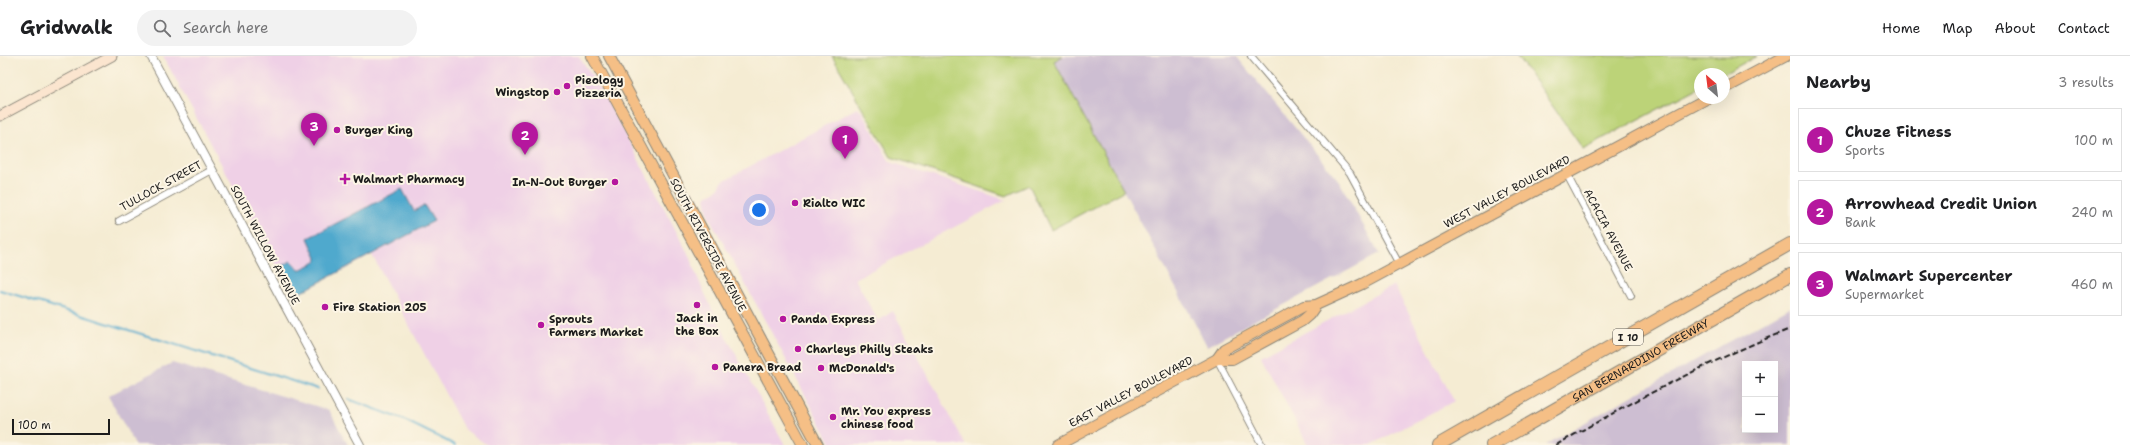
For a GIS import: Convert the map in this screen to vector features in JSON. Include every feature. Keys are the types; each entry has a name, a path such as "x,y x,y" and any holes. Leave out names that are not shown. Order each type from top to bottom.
{"highway":[{"name":"I 10","path":"1438,445 1790,244"},
{"name":"SAN BERNARDINO FREEWAY","path":"1492,445 1790,275"},
{"path":"1428,445 1466,430"}],"main road":[{"path":"0,116 112,56"},
{"name":"SOUTH RIVERSIDE AVENUE","path":"592,56 803,445"},
{"name":"SOUTH RIVERSIDE AVENUE","path":"609,56 818,445"},
{"path":"1730,86 1786,56"},
{"name":"WEST VALLEY BOULEVARD","path":"1217,359 1232,359 1302,321 1316,305 1399,264 1697,104"},
{"path":"669,197 674,197 678,200 693,225 702,229"},
{"name":"EAST VALLEY BOULEVARD","path":"1058,445 1217,359"}],"street":[{"name":"SOUTH WILLOW AVENUE","path":"151,56 360,445"},
{"path":"1251,56 1350,173 1399,264"},
{"name":"TULLOCK STREET","path":"119,221 212,170"},
{"name":"ACACIA AVENUE","path":"1566,173 1631,296"},
{"path":"1217,359 1262,445"}],"shaded area":[{"path":"163,56 579,56 604,94 693,263 693,267 715,316 785,445 487,445 464,429 372,255 293,297"},
{"path":"1063,56 1236,56 1339,181 1379,254 1207,346 1054,61"},
{"path":"857,108 862,112 890,162 1006,200 855,279 878,321 893,311 966,445 832,445 708,215 705,197 716,191 723,181"},
{"path":"1394,285 1454,401 1371,445 1308,445 1261,356"},
{"path":"1790,307 1790,445 1545,445"},
{"path":"172,363 329,410 348,445 135,445 108,396"}],"green space":[{"path":"832,56 1063,56 1054,61 1124,191 1051,230 1029,185 1006,196 891,157"},
{"path":"1517,56 1757,56 1730,70 1730,68 1694,68 1694,90 1583,149"}],"water":[{"path":"402,189 414,211 424,205 434,221 292,297 290,281 280,273 280,271 291,261 299,270 316,262 317,258 308,238"}],"waterway":[{"path":"0,290 318,389"},
{"path":"348,399 402,419 455,445"}],"railway":[{"path":"1556,445 1613,413 1700,368 1790,329"}],"place":[{"name":"Pieology Pizzeria","path":"567,86"},
{"name":"Wingstop","path":"557,92"},
{"name":"Burger King","path":"337,130"},
{"name":"Walmart Supercenter","path":"314,146"},
{"name":"Arrowhead Credit Union","path":"525,155"},
{"name":"Chuze Fitness","path":"845,159"},
{"name":"Walmart Pharmacy","path":"345,179"},
{"name":"In-N-Out Burger","path":"615,182"},
{"name":"Rialto WIC","path":"795,203"},
{"name":"Jack in the Box","path":"697,305"},
{"name":"Fire Station 205","path":"325,307"},
{"name":"Panda Express","path":"783,319"},
{"name":"Sprouts Farmers Market","path":"541,325"},
{"name":"Charleys Philly Steaks","path":"798,349"},
{"name":"Panera Bread","path":"715,367"},
{"name":"McDonald's","path":"821,368"},
{"name":"Mr. You express chinese food","path":"833,417"}]}
